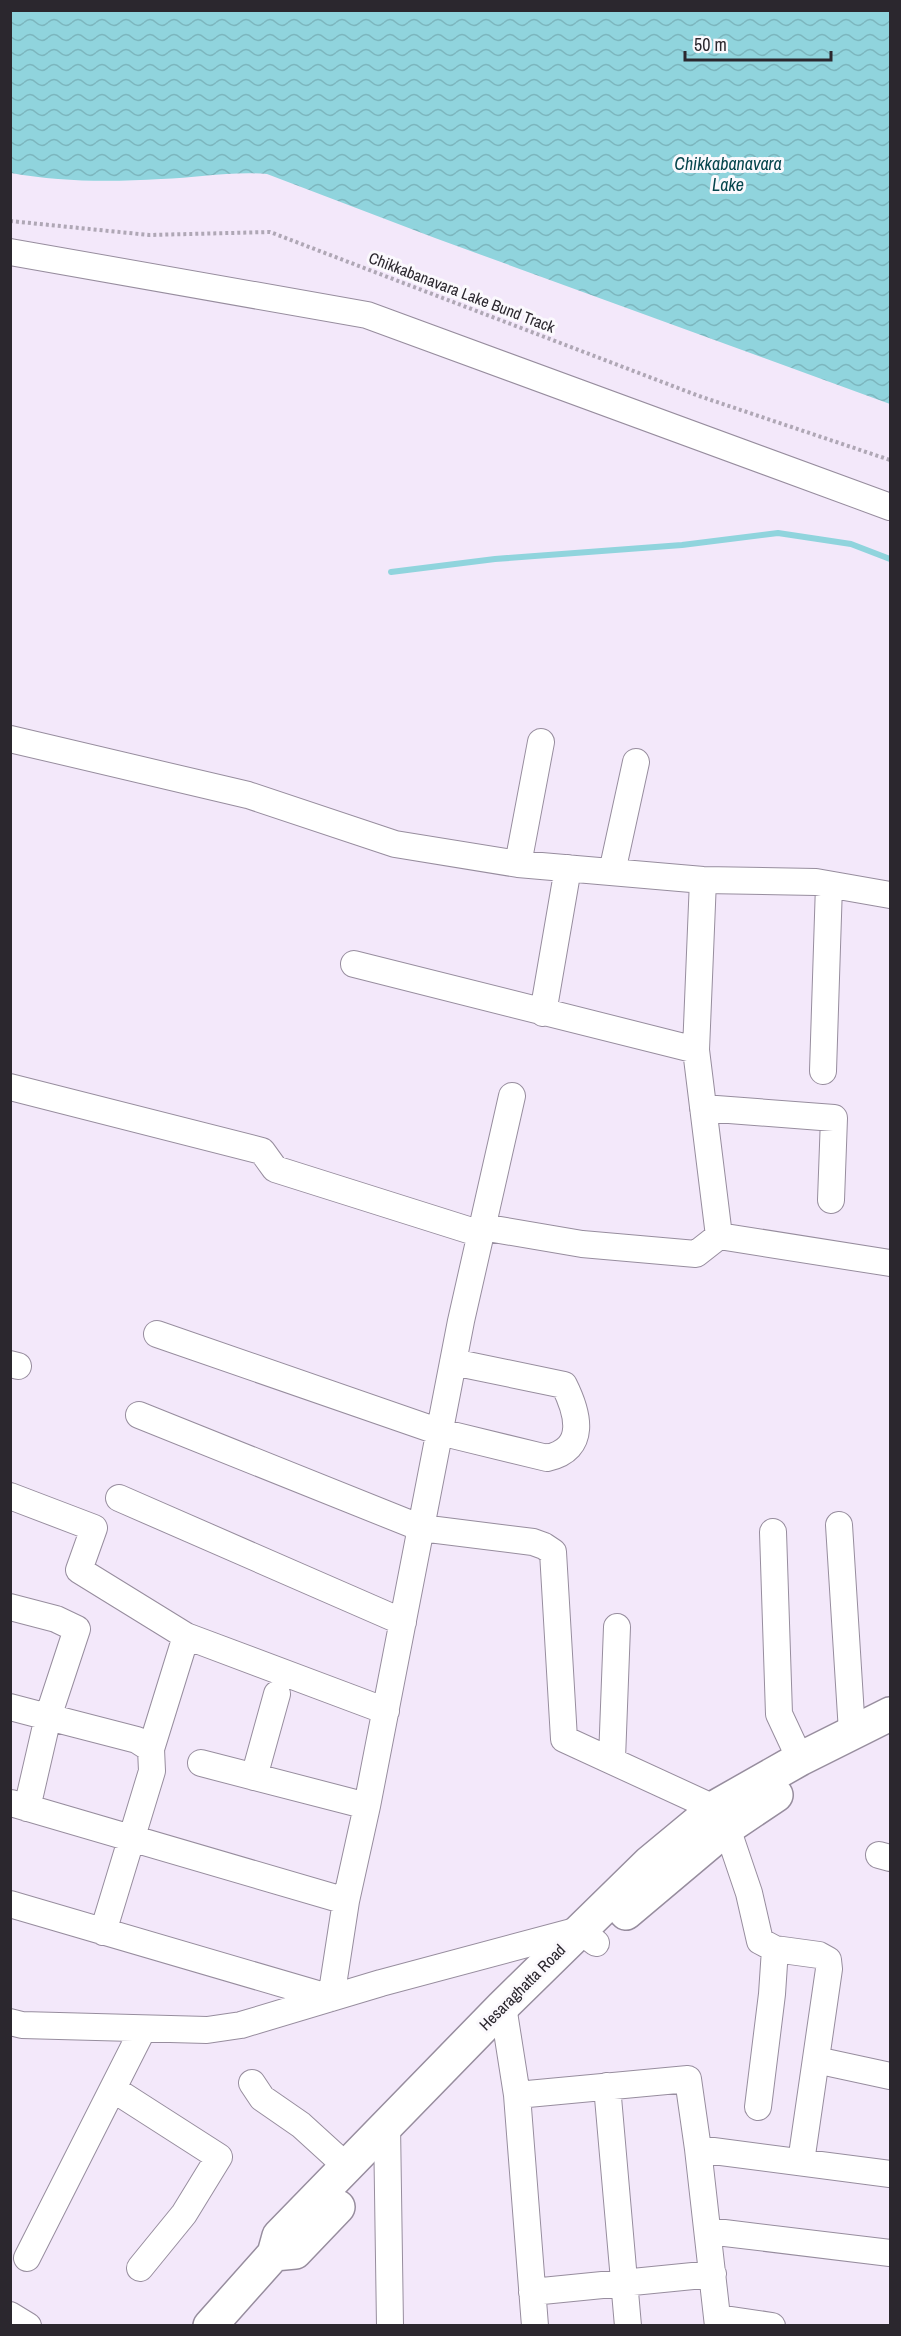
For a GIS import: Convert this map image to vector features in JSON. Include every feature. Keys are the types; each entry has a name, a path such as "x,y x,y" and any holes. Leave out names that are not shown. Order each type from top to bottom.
{"main road":[{"path":"274,2254 295,2252 387,2139 505,2018 588,1936 623,1916 721,1818 800,1759 891,1714"},
{"path":"721,1818 791,1785 891,1731"},
{"path":"210,2325 274,2254 279,2236 346,2166 387,2139"}],"street":[{"path":"10,252 367,315 891,507"},
{"path":"10,739 248,795 395,844 518,864 702,880 816,882 891,895"},
{"path":"518,864 540,742"},
{"path":"612,872 636,762"},
{"path":"543,1013 568,868"},
{"path":"702,880 696,1050 719,1236"},
{"path":"823,1071 830,885"},
{"path":"354,964 696,1050"},
{"path":"10,1087 262,1151 275,1169 482,1230 582,1244 696,1254 719,1236 891,1263"},
{"path":"331,1998 346,1901 368,1806 453,1362 512,1096"},
{"path":"704,1108 834,1118 831,1200"},
{"path":"157,1334 440,1432 547,1458 559,1455 569,1448 578,1431 574,1406 564,1385 453,1362"},
{"path":"140,1415 421,1528 533,1542 553,1552 564,1739 612,1759 721,1818 749,1893 760,1941 775,1949 819,1955 828,1960 830,1969 801,2162"},
{"path":"10,1496 94,1528 79,1570 186,1635 386,1711"},
{"path":"118,1498 403,1622"},
{"path":"839,1525 852,1732"},
{"path":"773,1532 779,1714 800,1759"},
{"path":"10,1607 56,1619 77,1629 19,1806 346,1901"},
{"path":"612,1759 617,1627"},
{"path":"103,1932 152,1771 151,1749 186,1635"},
{"path":"254,1777 277,1694"},
{"path":"10,1707 137,1740 151,1749"},
{"path":"201,1763 368,1806"},
{"path":"10,1904 331,1998"},
{"path":"10,2022 22,2025 207,2030 241,2025 331,1998 588,1936"},
{"path":"758,2107 772,1994 775,1949"},
{"path":"505,2018 517,2095 535,2325"},
{"path":"27,2258 143,2029"},
{"path":"816,2060 891,2076"},
{"path":"517,2095 688,2079 718,2322 772,2325"},
{"path":"252,2083 262,2098 301,2125 346,2166"},
{"path":"607,2086 628,2325"},
{"path":"113,2089 219,2157 184,2214 140,2268"},
{"path":"387,2139 390,2325"},
{"path":"698,2149 891,2174"},
{"path":"708,2232 891,2253"},
{"path":"532,2292 713,2274"},
{"path":"10,2315 28,2325"}],"path":[{"name":"Chikkabanavara Lake Bund Track","path":"10,221 149,236 270,232 699,396 891,460"}],"water":[{"name":"Chikkabanavara Lake","path":"10,11 890,11 890,404 435,238 267,174 240,173 104,181 67,180 11,173"}],"waterway":[{"path":"391,572 495,559 682,545 778,533 851,544 890,559"}]}
